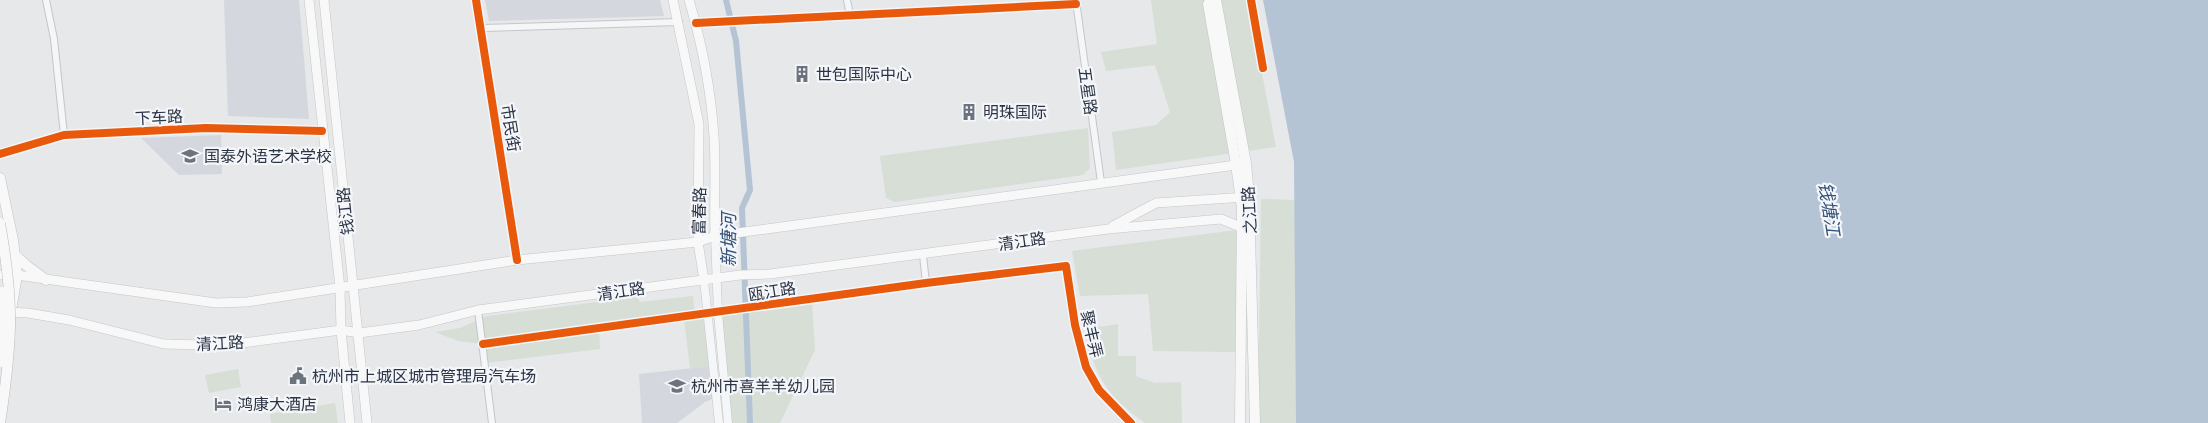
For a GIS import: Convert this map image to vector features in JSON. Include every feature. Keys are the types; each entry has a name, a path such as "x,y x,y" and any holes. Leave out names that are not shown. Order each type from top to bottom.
{"main road":[{"name":"钱江路","path":"309,0 340,288 341,330 350,423"},
{"name":"钱江路","path":"324,0 367,423"},
{"name":"富春路","path":"673,0 699,124 698,242 704,280"},
{"name":"富春路","path":"689,0 696,23 710,99 714,136 715,236"},
{"name":"之江路","path":"1212,2 1241,164 1245,197 1255,423"},
{"path":"0,275 17,275 216,303 247,302 516,260 698,242 715,236 742,232 1241,164"},
{"path":"0,178 17,275 5,312 12,346 1,423"},
{"path":"1108,229 1156,203 1245,197"},
{"name":"之江路","path":"1240,423 1245,197"},
{"name":"清江路","path":"5,312 28,313 69,320 164,344 243,343 341,330 359,333 419,325 478,310 717,278 770,274 923,255 1108,229 1221,219 1243,228"},
{"path":"0,223 6,256 10,325 1,423"},
{"path":"15,255 46,280"},
{"path":"0,271 2,325 0,362"}],"street":[{"path":"46,0 54,39 64,135"},
{"name":"市民街","path":"476,0 482,28 516,260"},
{"path":"847,0 850,15"},
{"path":"696,23 1076,2"},
{"name":"五星路","path":"1076,2 1101,182"},
{"path":"482,28 679,22"},
{"name":"下车路","path":"0,154 64,135 206,128 322,130"},
{"name":"富春路","path":"715,236 718,313 728,423"},
{"path":"923,255 926,284"},
{"name":"瓯江路","path":"483,344 1066,266"},
{"name":"聚丰弄","path":"1066,266 1075,325 1086,367 1099,390 1129,423"},
{"name":"富春路","path":"704,280 719,423"},
{"path":"478,310 492,423"}],"shaded area":[{"path":"224,0 299,0 309,119 228,116"},
{"path":"485,0 660,0 664,16 489,21"},
{"path":"1151,0 1248,0 1276,147 1116,170 1112,132 1156,125 1170,112 1155,65 1106,71 1101,52 1157,44"},
{"path":"1088,128 1090,168 1083,175 895,202 886,198 880,156"},
{"name":"国泰外语艺术学校","path":"221,135 222,174 179,175 141,138"},
{"path":"1261,199 1295,200 1297,423 1258,423"},
{"path":"1237,230 1235,352 1153,351 1148,294 1080,296 1072,251"},
{"path":"693,296 695,316 708,314 712,366 690,369 684,318 599,329 600,349 485,363 483,344 458,341 435,332 460,328 487,316 637,297 640,302"},
{"path":"812,302 815,350 780,423 731,423 722,315"},
{"path":"1084,321 1099,327 1118,324 1118,356 1136,356 1136,376 1155,383 1181,382 1182,423 1145,423 1130,412 1109,391 1096,368 1091,354"},
{"name":"杭州市喜羊羊幼儿园","path":"712,366 715,398 705,402 677,423 642,423 639,374"},
{"path":"238,369 241,387 209,393 205,375"},
{"path":"335,403 338,423 271,423 270,414"}],"water":[{"name":"钱塘江","path":"1263,0 2208,0 2208,423 1296,423 1294,162"}],"waterway":[{"name":"新塘河","path":"726,0 736,41 750,190 742,208 750,423"}],"cycle path":[{"path":"476,0 517,260"},
{"path":"1251,0 1263,68"},
{"path":"696,23 1076,4"},
{"path":"0,154 64,135 206,128 322,131"},
{"path":"483,344 926,283 1066,266 1075,325 1086,367 1099,390 1131,423"}],"place":[{"name":"世包国际中心","path":"802,74"},
{"name":"明珠国际","path":"969,112"},
{"name":"国泰外语艺术学校","path":"190,156"},
{"name":"杭州市上城区城市管理局汽车场","path":"298,376"},
{"name":"杭州市喜羊羊幼儿园","path":"677,386"},
{"name":"鸿康大酒店","path":"223,404"}]}
